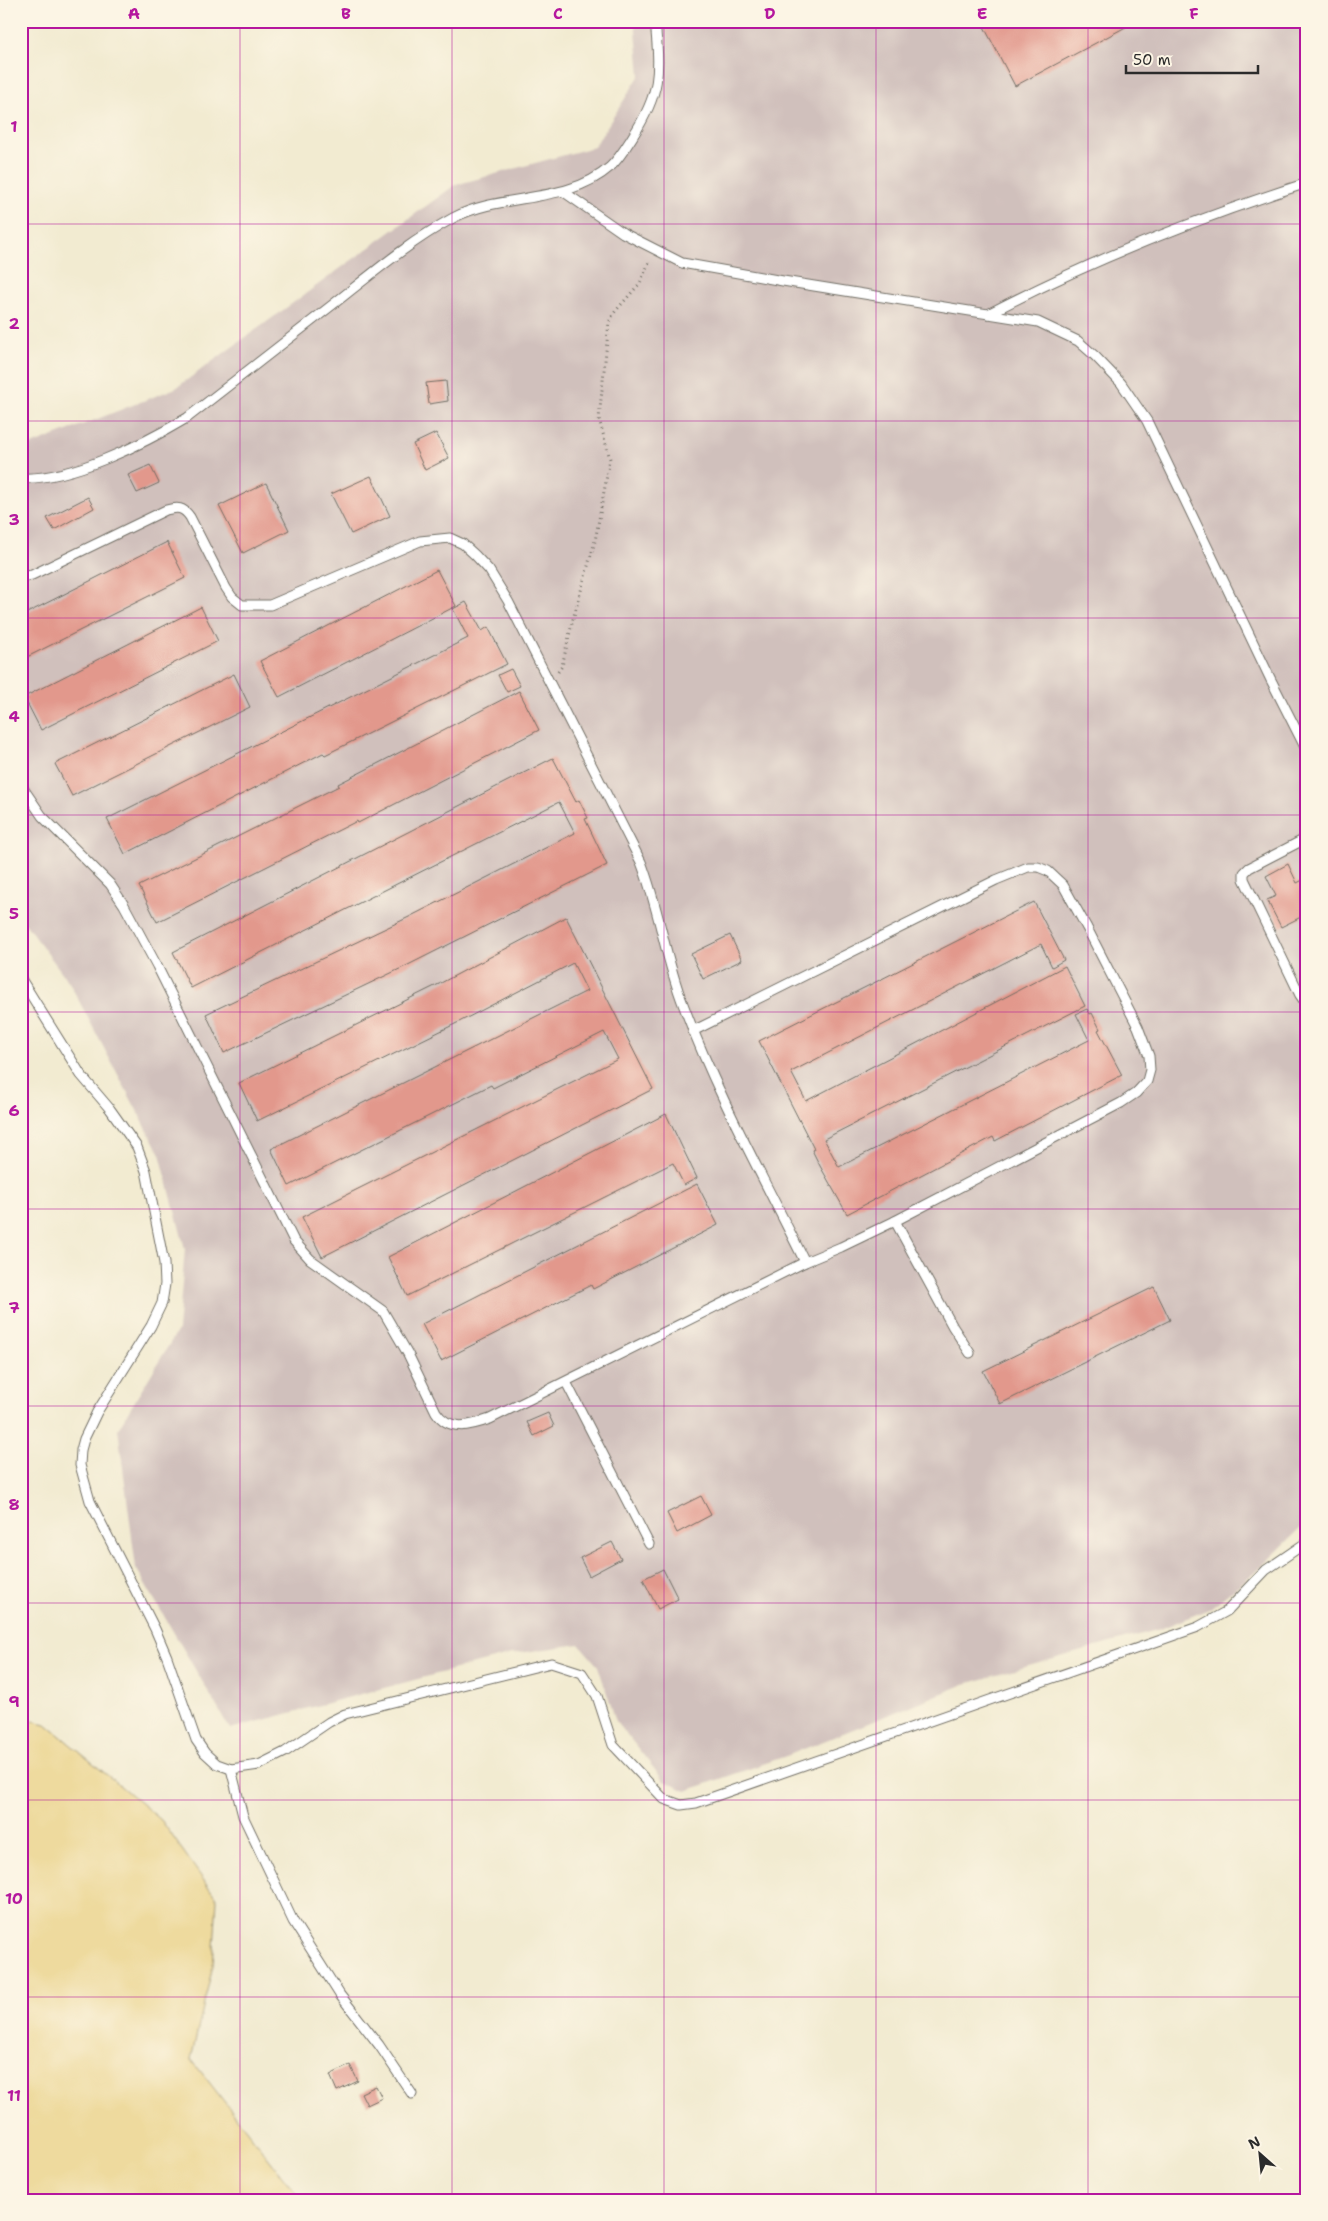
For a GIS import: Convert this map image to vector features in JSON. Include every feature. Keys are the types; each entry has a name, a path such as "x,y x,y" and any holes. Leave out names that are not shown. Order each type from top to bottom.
{"lane":[{"path":"21,478 51,476 91,463 158,435 187,418 404,248 455,217 503,201 564,192 610,167 646,116 657,87 659,60 655,21"},
{"path":"987,314 1040,287 1184,226 1307,183"},
{"path":"564,192 623,233 682,263 1038,322 1078,341 1121,383 1147,421 1271,680 1307,750"},
{"path":"21,577 32,575 166,510 177,507 182,508 190,517 226,588 232,597 242,605 270,604 420,540 450,538 463,544 489,570 508,601 641,862 650,885 677,987 693,1031 805,1262"},
{"path":"21,785 42,816 110,884 124,905 157,966 294,1242 310,1260 383,1311 441,1419 451,1424 463,1427 476,1424 566,1382 805,1262 895,1221 1121,1103 1136,1094 1147,1081 1150,1070 1146,1044 1087,928 1054,875 1038,867 1028,867 1012,872 693,1031"},
{"path":"1307,838 1249,868 1244,873 1244,879 1300,995 1307,1005"},
{"path":"21,979 81,1075 110,1109 136,1148 146,1171 164,1263 165,1284 162,1303 151,1326 88,1429 81,1450 80,1465 90,1501 167,1656 196,1740 205,1753 217,1764 231,1769 260,1765 285,1752 328,1722 345,1714 552,1663 582,1673 597,1696 613,1745 664,1799 681,1805 696,1803 1198,1627 1227,1611 1266,1570 1307,1542"},
{"path":"895,1221 953,1327 970,1353"},
{"path":"566,1382 649,1544"},
{"path":"231,1769 243,1816 293,1921 340,1995 380,2044 412,2094"}],"path":[{"path":"551,683 562,666 595,541 610,460 599,419 609,322 614,313 640,283 654,250"}],"shaded area":[{"path":"635,21 1307,21 1307,1522 1260,1568 1209,1609 1160,1629 965,1684 789,1755 686,1791 664,1781 616,1721 598,1666 579,1644 512,1654 230,1729 136,1568 118,1429 178,1330 185,1249 160,1154 69,982 21,918 21,449 176,388 455,185 594,147 640,75"}],"sand":[{"path":"21,1718 46,1724 161,1820 217,1899 213,1965 191,2059 301,2200 21,2200"}],"building":[{"path":"981,21 1137,21 1015,86"},
{"path":"446,381 448,401 429,404 426,383"},
{"path":"436,433 449,458 425,470 413,444"},
{"path":"150,465 159,483 137,493 128,475"},
{"path":"371,476 390,516 351,534 331,494"},
{"path":"266,483 289,530 243,553 219,506"},
{"path":"88,497 94,508 54,530 47,518"},
{"path":"167,542 185,578 21,660 21,616"},
{"path":"437,570 456,606 279,697 260,661"},
{"path":"466,602 482,631 488,627 507,664 325,755 323,753 125,854 107,819 468,638 453,609"},
{"path":"201,607 218,641 41,730 24,697"},
{"path":"511,669 520,686 507,692 498,675"},
{"path":"234,674 250,707 72,796 55,764"},
{"path":"519,691 539,730 358,823 357,821 157,922 139,886 339,786 338,784"},
{"path":"553,758 576,802 579,800 588,818 585,819 607,865 408,965 224,1053 206,1014 407,918 575,833 559,802 191,988 173,952"},
{"path":"1288,864 1297,883 1307,878 1307,914 1281,927 1267,900 1276,896 1266,876"},
{"path":"1034,902 1064,960 1052,967 1041,944 791,1072 806,1101 1065,966 1085,1006 824,1139 839,1167 1089,1040 1076,1014 1087,1009 1090,1014 1092,1013 1100,1029 1098,1030 1122,1075 995,1141 993,1137 847,1214 820,1166 812,1150 814,1149 759,1041"},
{"path":"566,917 653,1089 322,1257 302,1217 618,1059 604,1032 493,1088 491,1085 289,1186 271,1149 587,991 573,963 459,1022 257,1121 239,1083 439,984"},
{"path":"730,935 742,960 703,979 691,954"},
{"path":"666,1114 697,1178 684,1185 673,1163 407,1296 388,1257"},
{"path":"697,1184 718,1225 593,1289 591,1285 441,1361 422,1324"},
{"path":"1154,1287 1170,1320 1000,1404 983,1371"},
{"path":"548,1413 554,1426 534,1436 527,1422"},
{"path":"701,1496 711,1515 677,1533 667,1513"},
{"path":"612,1542 621,1559 589,1576 580,1558"},
{"path":"663,1569 678,1599 658,1609 643,1579"},
{"path":"350,2065 358,2081 337,2091 330,2075"},
{"path":"376,2086 382,2098 367,2105 361,2093"}]}
